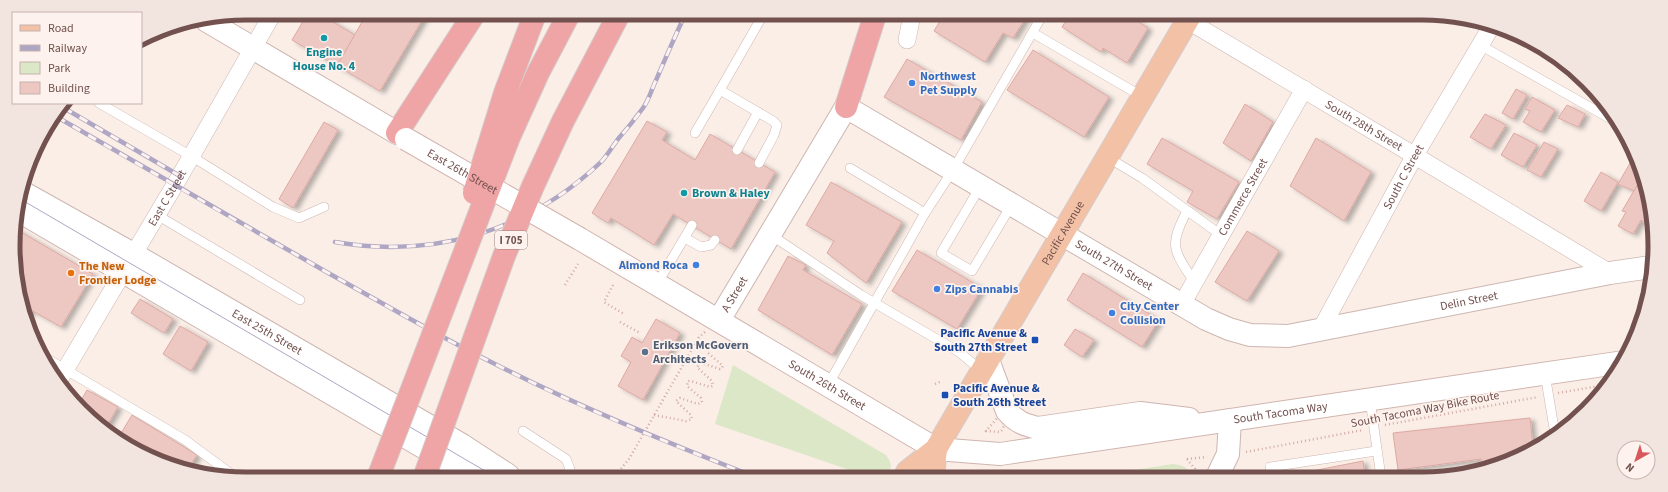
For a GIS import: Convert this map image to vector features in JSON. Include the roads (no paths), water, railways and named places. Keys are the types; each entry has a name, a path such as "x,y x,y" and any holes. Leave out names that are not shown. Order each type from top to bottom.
{"highway":[{"path":"401,136 470,20"},
{"path":"423,359 493,130 533,20"},
{"path":"380,472 510,137 538,73 566,20"},
{"name":"I 705","path":"426,472 504,256 533,186 567,114 616,20"},
{"path":"846,106 873,20"}],"main road":[{"name":"Pacific Avenue","path":"907,472 936,449 1143,97 1185,20"},
{"name":"Pacific Avenue","path":"933,472 936,449"}],"street":[{"name":"East C Street","path":"62,376 269,20"},
{"path":"907,40 911,20"},
{"name":"South 28th Street","path":"1189,20 1610,273"},
{"name":"East 26th Street","path":"210,23 401,136 719,320"},
{"name":"South C Street","path":"1321,328 1415,156 1489,30"},
{"name":"Commerce Street","path":"1182,304 1304,89"},
{"name":"South 27th Street","path":"846,106 1206,319 1228,329 1250,335 1288,336"},
{"name":"A Street","path":"719,320 771,235 846,106"},
{"name":"East 25th Street","path":"26,194 128,263 465,472"},
{"name":"East 25th Street","path":"23,213 128,263 462,445 503,472"},
{"name":"Delin Street","path":"1288,336 1321,328 1610,273 1647,267"},
{"name":"South 26th Street","path":"719,320 936,449"},
{"name":"South Tacoma Way","path":"936,449 1000,454 1615,363"},
{"path":"985,366 1007,412 1012,418 1022,424 1038,428 1140,413 1224,421 1228,454 1219,472"}],"lane":[{"path":"695,133 760,20"},
{"path":"828,385 873,302 925,213 953,170 1040,20"},
{"path":"1033,33 1143,97"},
{"path":"1480,45 1608,117"},
{"path":"720,90 777,125 774,135 759,163"},
{"path":"101,104 191,156 273,207 299,218 324,207"},
{"path":"737,150 758,112"},
{"path":"1107,157 1142,178 1221,235"},
{"path":"850,168 925,213"},
{"path":"980,186 941,253 972,271 1012,204"},
{"path":"1187,211 1177,229 1174,241 1178,256 1194,282"},
{"path":"157,215 300,300"},
{"path":"657,284 692,225"},
{"path":"771,235 873,302 985,366"},
{"path":"685,238 701,247 711,245 715,240"},
{"path":"1545,374 1555,429"},
{"path":"62,376 200,450 227,471"},
{"path":"1370,400 1380,472"},
{"path":"523,431 566,459 570,469 568,472"},
{"path":"1270,472 1270,467 1376,451"}],"tram line":[{"path":"24,201 487,472"}],"railway":[{"path":"335,242 372,246 408,246 444,242 478,234 512,222 543,206 574,185 602,161 628,128 649,98 683,20"},
{"path":"66,109 180,176"},
{"path":"59,118 330,274 472,353 589,409 654,437 743,472"}],"place":[{"name":"Engine House No. 4","path":"324,38"},
{"name":"Northwest Pet Supply","path":"912,83"},
{"name":"Brown & Haley","path":"684,193"},
{"name":"Almond Roca","path":"696,265"},
{"name":"The New Frontier Lodge","path":"71,273"},
{"name":"Zips Cannabis","path":"937,289"},
{"name":"City Center Collision","path":"1112,313"},
{"name":"Pacific Avenue & South 27th Street","path":"1035,340"},
{"name":"Erikson McGovern Architects","path":"645,352"},
{"name":"Pacific Avenue & South 26th Street","path":"945,395"}]}
